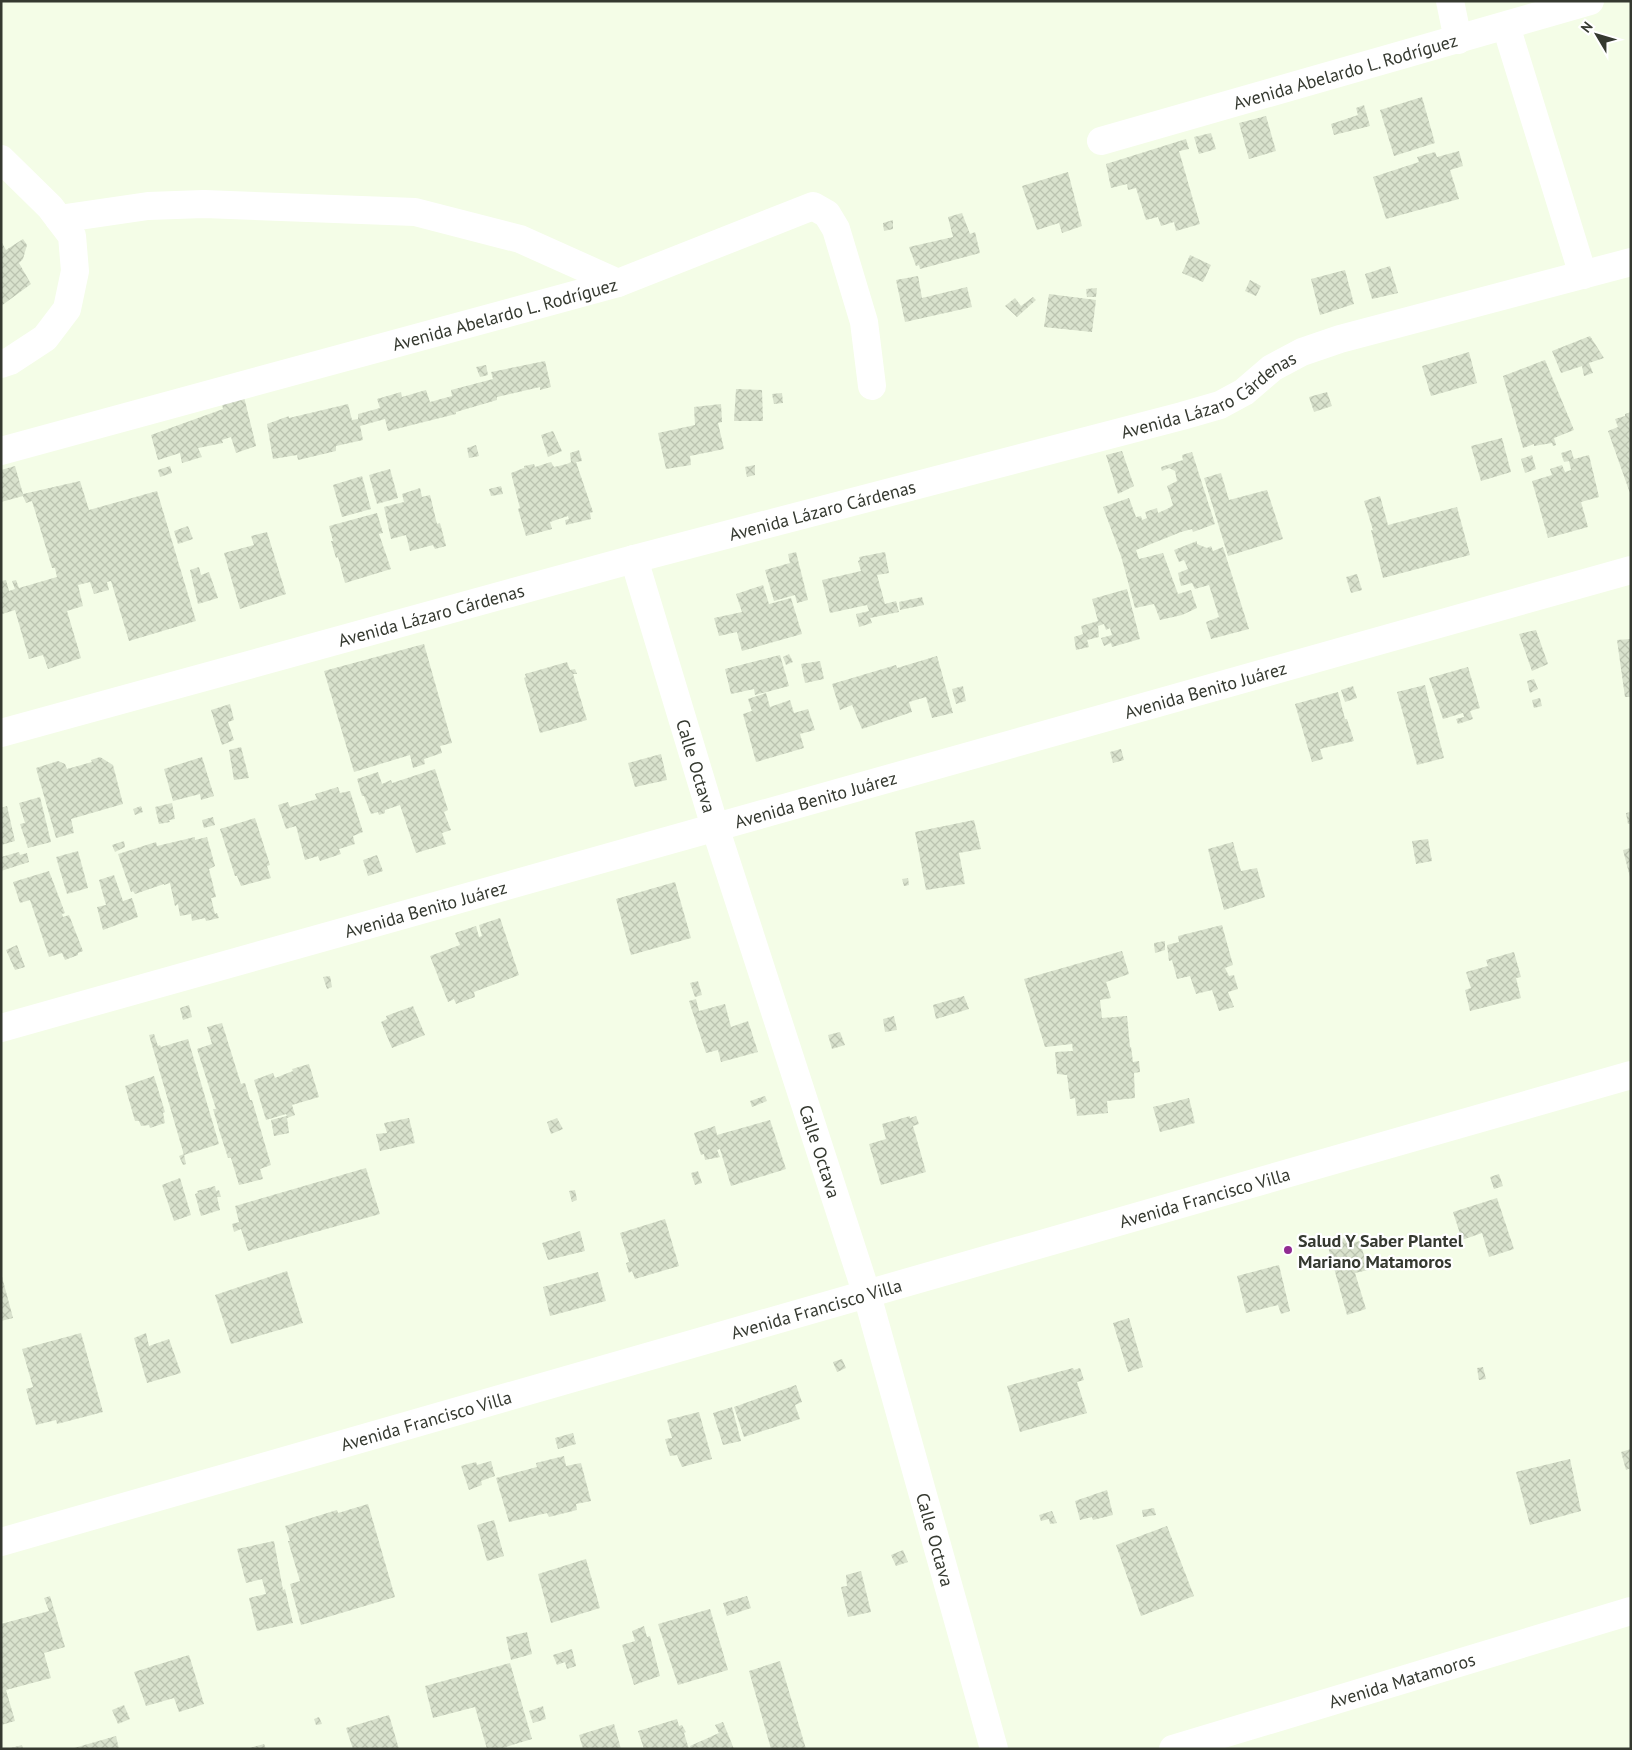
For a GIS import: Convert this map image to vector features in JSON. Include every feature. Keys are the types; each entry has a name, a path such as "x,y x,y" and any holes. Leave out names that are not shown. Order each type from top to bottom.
{"street":[{"path":"1450,1 1458,40"},
{"name":"Avenida Abelardo L. Rodríguez","path":"1101,141 1590,1"},
{"path":"1506,26 1583,275"},
{"path":"1,159 50,207 72,236 75,271 67,309 45,338 10,361 1,364"},
{"path":"59,219 148,206 204,204 414,212 520,238 618,283"},
{"name":"Avenida Abelardo L. Rodríguez","path":"1,451 618,283 813,206 827,214 836,229 864,322 872,386"},
{"name":"Avenida Lázaro Cárdenas","path":"1,733 634,559 1182,416 1220,405 1244,392 1272,368 1302,352 1340,339 1631,262"},
{"name":"Calle Octava","path":"634,559 715,827 867,1295 994,1749"},
{"name":"Avenida Benito Juárez","path":"1,1028 1631,570"},
{"name":"Avenida Francisco Villa","path":"1,1542 1631,1075"},
{"name":"Avenida Matamoros","path":"1173,1749 1631,1611"}],"building":[{"path":"1422,97 1435,143 1394,156 1380,110"},
{"path":"1364,105 1370,126 1334,135 1331,124 1358,115 1356,108"},
{"path":"1266,116 1276,151 1249,159 1239,123"},
{"path":"1211,133 1216,149 1199,154 1194,137"},
{"path":"1186,139 1189,149 1179,151 1200,224 1176,231 1174,222 1161,226 1158,217 1146,220 1136,188 1128,190 1127,184 1111,188 1106,164"},
{"path":"1459,151 1463,166 1450,170 1459,199 1386,219 1373,177 1419,162 1417,157 1435,152 1437,157"},
{"path":"1068,172 1082,226 1062,233 1059,223 1037,230 1022,186"},
{"path":"962,213 970,234 975,232 980,253 920,269 919,265 916,266 909,247 953,237 948,217"},
{"path":"893,220 893,229 884,231 883,223"},
{"path":"23,239 27,245 23,259 19,263 31,284 1,306 1,241 6,250"},
{"path":"1190,255 1211,265 1203,282 1182,273"},
{"path":"1390,266 1398,293 1372,299 1365,274"},
{"path":"1345,270 1354,304 1320,315 1311,279"},
{"path":"918,276 922,298 967,287 972,307 905,322 896,280"},
{"path":"1250,280 1261,286 1256,296 1245,291"},
{"path":"1097,288 1096,297 1087,297 1086,289"},
{"path":"1049,294 1096,300 1092,332 1044,327"},
{"path":"1033,297 1036,300 1017,317 1005,306 1015,298 1021,306"},
{"path":"1590,336 1604,358 1589,363 1593,373 1584,376 1582,366 1561,373 1552,351"},
{"path":"1469,352 1477,383 1431,396 1422,366"},
{"path":"1545,360 1574,430 1554,438 1556,445 1553,446 1552,443 1534,446 1534,444 1523,448 1503,376"},
{"path":"545,361 551,387 540,390 540,387 497,397 497,400 456,412 456,414 388,431 385,419 360,426 363,440 336,446 336,451 298,460 297,455 273,459 267,424 289,416 289,418 348,404 352,420 358,419 358,414 380,408 377,399 401,392 402,397 426,390 430,402 452,396 451,390 493,379 491,372"},
{"path":"486,365 488,375 480,377 476,367"},
{"path":"736,389 762,390 763,421 734,421"},
{"path":"1327,392 1332,406 1314,412 1309,397"},
{"path":"782,393 783,403 774,404 772,394"},
{"path":"244,397 256,446 236,453 231,437 222,440 223,443 198,448 202,457 182,463 180,453 158,460 151,435 223,409 222,404"},
{"path":"721,404 722,422 718,423 724,449 690,456 691,465 666,469 658,433 695,425 694,407"},
{"path":"1631,412 1631,496 1608,431 1618,427 1615,419"},
{"path":"553,431 562,451 548,457 541,435"},
{"path":"1502,438 1511,472 1481,481 1471,446"},
{"path":"476,445 479,456 469,458 467,448"},
{"path":"579,450 582,461 576,462 593,512 590,513 591,519 566,525 565,520 569,519 568,516 550,522 552,529 526,536 518,509 520,508 511,473 524,468 524,466 534,464 535,467 551,462 554,467 567,464 571,462 570,453"},
{"path":"1571,450 1574,459 1589,455 1599,497 1581,502 1588,527 1548,538 1532,481 1552,475 1550,469 1562,465 1565,472 1571,470 1569,461 1564,462 1561,453"},
{"path":"1122,451 1134,486 1118,494 1106,455"},
{"path":"1192,452 1215,524 1193,532 1192,529 1181,532 1136,550 1139,559 1163,553 1178,594 1191,590 1197,608 1182,615 1160,620 1154,604 1135,608 1121,556 1103,507 1129,498 1136,517 1141,516 1142,520 1147,518 1145,512 1157,508 1158,513 1169,508 1173,505 1167,486 1177,481 1175,471 1169,468 1162,471 1161,467 1183,460 1182,455"},
{"path":"1532,455 1536,469 1525,473 1521,459"},
{"path":"755,465 755,475 747,477 745,467"},
{"path":"15,466 23,494 80,481 89,510 157,491 196,621 129,641 111,581 107,582 109,590 94,594 90,582 78,585 83,606 67,611 81,658 48,669 43,655 29,659 15,610 2,614 1,581 6,580 9,591 15,589 12,581 16,580 19,588 57,577 55,568 52,568 32,501 26,503 23,496 1,502 1,470"},
{"path":"170,466 172,473 160,477 158,470"},
{"path":"390,469 398,498 377,504 369,475"},
{"path":"1221,473 1229,500 1267,490 1283,539 1228,556 1204,478"},
{"path":"362,476 371,509 342,517 333,485"},
{"path":"501,486 503,494 491,496 489,489"},
{"path":"420,488 422,497 430,495 437,524 440,523 446,546 435,549 433,545 410,551 406,535 391,539 384,507 404,502 402,494"},
{"path":"1380,496 1388,525 1457,507 1470,555 1383,578 1371,530 1373,530 1364,501"},
{"path":"377,513 383,533 379,534 391,569 345,583 338,557 336,558 331,541 333,541 329,526"},
{"path":"188,526 193,539 178,544 174,531"},
{"path":"267,532 286,594 240,609 224,553 254,545 251,536"},
{"path":"1197,541 1197,544 1207,548 1211,546 1213,551 1223,547 1249,629 1211,639 1206,622 1219,617 1209,585 1195,589 1192,583 1181,586 1178,573 1188,569 1184,560 1179,562 1174,550"},
{"path":"796,552 808,600 797,603 795,595 774,601 765,570 790,563 788,554"},
{"path":"885,552 889,573 877,575 885,604 896,601 899,612 870,618 872,623 859,627 856,614 869,611 867,605 830,613 822,580 861,571 858,561 860,560 859,557"},
{"path":"199,567 201,575 209,572 218,598 198,604 190,570"},
{"path":"1357,574 1362,590 1351,593 1346,577"},
{"path":"763,585 769,604 791,598 802,634 742,651 737,632 719,636 714,618 742,612 736,594"},
{"path":"1127,589 1140,639 1112,647 1111,643 1104,646 1101,638 1112,635 1110,628 1106,630 1104,624 1098,626 1099,637 1087,640 1089,647 1076,650 1074,637 1083,634 1081,626 1098,621 1092,599"},
{"path":"922,597 924,605 900,610 899,602"},
{"path":"1536,630 1548,664 1532,671 1519,634"},
{"path":"1631,639 1631,697 1625,697 1617,640"},
{"path":"424,644 452,743 440,746 442,753 424,759 425,764 413,768 410,755 354,772 324,671"},
{"path":"789,654 793,662 786,665 783,657"},
{"path":"780,655 789,686 755,695 754,689 731,694 725,669"},
{"path":"937,656 953,713 932,718 926,697 909,702 912,712 862,729 852,705 840,710 832,684 896,665 897,668"},
{"path":"820,661 824,679 805,683 801,664"},
{"path":"567,662 570,670 575,669 577,674 573,674 587,720 540,733 524,678 526,677 525,674"},
{"path":"1468,667 1480,708 1470,711 1473,719 1458,724 1456,719 1464,717 1463,713 1443,719 1429,678"},
{"path":"1534,679 1538,689 1530,693 1527,681"},
{"path":"1425,685 1444,758 1417,765 1397,692"},
{"path":"963,686 966,701 956,704 952,689"},
{"path":"1353,686 1357,698 1345,702 1341,690"},
{"path":"1338,692 1345,719 1347,719 1354,741 1320,749 1323,759 1312,762 1295,704"},
{"path":"766,693 770,707 790,700 794,713 808,709 815,730 800,734 804,748 756,762 743,714 752,711 748,699"},
{"path":"1540,698 1542,706 1534,708 1532,700"},
{"path":"230,704 234,720 228,722 234,740 222,745 211,710"},
{"path":"241,747 249,778 234,780 229,750"},
{"path":"1121,749 1124,760 1113,763 1110,752"},
{"path":"661,754 667,780 635,787 628,763"},
{"path":"100,757 113,765 123,804 71,819 74,833 56,838 36,768 58,761 65,764 67,769 92,762 91,760"},
{"path":"202,757 214,796 201,800 200,794 173,801 164,769"},
{"path":"435,769 448,810 444,812 451,830 442,833 446,844 416,853 400,805 385,810 385,813 379,815 378,812 371,814 364,796 362,796 357,779 378,772 382,784 391,780 392,783"},
{"path":"338,787 340,793 350,791 363,832 353,836 355,844 339,849 341,854 320,861 318,856 305,860 296,826 286,829 278,805 288,802 290,807 317,799 315,794"},
{"path":"40,797 51,842 28,848 20,824 25,823 19,803"},
{"path":"172,803 175,819 159,824 155,807"},
{"path":"7,806 15,841 1,845 1,808"},
{"path":"141,806 143,812 135,815 133,809"},
{"path":"1631,812 1631,824 1628,824 1626,813"},
{"path":"213,817 215,825 204,828 202,820"},
{"path":"255,818 270,865 267,866 271,878 241,886 237,876 235,876 220,829"},
{"path":"974,820 981,849 959,853 965,884 926,890 915,832"},
{"path":"195,837 195,840 207,837 215,866 209,869 216,897 211,898 215,914 217,913 219,918 206,921 205,918 192,921 191,914 180,916 178,904 175,906 170,883 135,894 133,891 131,892 118,854 156,842 157,846"},
{"path":"1428,839 1432,861 1416,864 1412,841"},
{"path":"124,841 125,847 115,852 112,845"},
{"path":"1233,842 1241,871 1257,868 1265,897 1224,910 1208,849"},
{"path":"1631,848 1631,877 1630,877 1623,850"},
{"path":"78,851 88,888 67,894 56,857"},
{"path":"19,852 20,855 27,853 29,862 1,871 1,857"},
{"path":"377,855 383,871 368,876 363,860"},
{"path":"49,871 65,913 62,914 63,917 69,915 83,951 65,960 62,953 49,957 30,900 20,903 13,882"},
{"path":"114,875 123,901 132,898 138,917 103,930 97,907 106,905 99,880"},
{"path":"908,878 909,885 904,886 902,879"},
{"path":"675,882 691,938 631,955 616,899"},
{"path":"500,918 519,975 474,992 475,997 456,1004 454,999 448,1002 430,956 460,945 455,933 476,926 479,937 482,936 479,925"},
{"path":"1222,925 1233,965 1225,968 1229,976 1234,975 1238,989 1228,992 1234,1007 1219,1011 1212,990 1196,994 1190,976 1177,979 1172,960 1169,961 1167,945 1179,942 1178,936"},
{"path":"1165,941 1165,950 1155,953 1154,943"},
{"path":"17,945 25,967 15,970 6,950"},
{"path":"1122,951 1129,974 1106,982 1111,998 1100,1000 1102,1018 1127,1016 1133,1062 1139,1061 1140,1072 1134,1073 1135,1098 1107,1101 1108,1113 1077,1116 1075,1098 1070,1099 1067,1075 1057,1074 1055,1052 1073,1051 1072,1044 1045,1047 1024,979"},
{"path":"1514,952 1521,977 1516,978 1521,998 1470,1011 1465,990 1471,988 1466,972 1488,966 1486,960"},
{"path":"330,976 332,987 327,989 323,977"},
{"path":"698,981 702,995 695,997 690,983"},
{"path":"964,996 969,1009 936,1019 933,1005"},
{"path":"696,999 699,1011 725,1004 731,1027 748,1021 758,1052 721,1062 718,1050 706,1053 689,1001"},
{"path":"189,1005 192,1017 183,1020 180,1008"},
{"path":"413,1006 425,1035 392,1048 381,1022 387,1019 386,1016"},
{"path":"894,1016 897,1030 885,1032 883,1019"},
{"path":"222,1023 241,1084 245,1083 250,1100 252,1100 271,1165 260,1169 263,1179 239,1185 231,1158 228,1158 220,1133 213,1109 216,1109 197,1049 212,1044 207,1027"},
{"path":"840,1032 845,1045 832,1049 828,1035"},
{"path":"154,1034 158,1046 160,1045 161,1047 188,1039 219,1144 184,1155 149,1035"},
{"path":"309,1064 319,1097 292,1105 295,1115 287,1118 289,1133 274,1136 271,1120 287,1116 286,1114 266,1120 254,1080 273,1073 275,1078 293,1071 292,1069"},
{"path":"154,1076 165,1112 163,1113 165,1123 150,1128 149,1125 141,1126 139,1121 135,1121 125,1086"},
{"path":"765,1096 767,1101 752,1107 750,1101"},
{"path":"1189,1098 1195,1123 1160,1132 1153,1107"},
{"path":"910,1116 910,1118 916,1116 919,1124 913,1126 926,1172 881,1185 869,1144 886,1139 882,1124"},
{"path":"409,1118 415,1143 380,1151 376,1134 387,1133 384,1123"},
{"path":"557,1118 563,1129 551,1134 547,1122"},
{"path":"770,1120 786,1169 731,1186 720,1149 717,1150 720,1157 705,1160 704,1154 701,1155 694,1133 715,1126 717,1135"},
{"path":"184,1154 186,1164 183,1165 179,1156"},
{"path":"366,1168 380,1214 248,1251 241,1229 234,1232 232,1224 239,1222 235,1206"},
{"path":"698,1171 702,1183 695,1185 691,1173"},
{"path":"1499,1174 1503,1186 1494,1189 1490,1177"},
{"path":"180,1178 191,1215 174,1221 162,1185"},
{"path":"215,1186 216,1191 219,1190 221,1197 217,1197 220,1210 201,1216 195,1194 198,1193 197,1191"},
{"path":"575,1190 577,1200 572,1202 569,1191"},
{"path":"1497,1198 1514,1249 1489,1257 1482,1233 1462,1240 1453,1212"},
{"path":"665,1219 679,1266 635,1279 632,1271 629,1273 626,1263 629,1262 620,1233"},
{"path":"580,1231 585,1251 548,1260 542,1243"},
{"path":"1345,1238 1347,1244 1360,1241 1368,1270 1355,1273 1366,1309 1347,1315 1327,1243"},
{"path":"1279,1265 1290,1311 1281,1314 1278,1305 1246,1313 1237,1276"},
{"path":"287,1271 303,1323 231,1344 215,1295"},
{"path":"598,1272 606,1301 550,1316 543,1287"},
{"path":"1,1273 13,1318 1,1321"},
{"path":"1129,1318 1143,1367 1128,1372 1113,1323"},
{"path":"81,1333 103,1412 57,1424 56,1420 36,1425 26,1389 33,1387 22,1349"},
{"path":"146,1333 149,1346 169,1339 181,1373 147,1383 134,1338"},
{"path":"842,1359 846,1368 837,1372 833,1362"},
{"path":"1483,1367 1486,1379 1479,1380 1477,1368"},
{"path":"1073,1368 1074,1370 1080,1368 1084,1380 1077,1382 1087,1413 1020,1432 1007,1386"},
{"path":"796,1385 802,1402 795,1405 800,1419 744,1437 734,1407"},
{"path":"732,1407 741,1441 723,1445 713,1413"},
{"path":"699,1412 712,1459 682,1467 677,1455 670,1456 665,1439 672,1438 667,1420"},
{"path":"573,1433 576,1444 558,1449 555,1438"},
{"path":"1631,1449 1631,1468 1626,1470 1621,1452"},
{"path":"564,1456 566,1466 581,1463 591,1501 576,1504 577,1510 549,1517 547,1513 509,1522 496,1478 537,1467 536,1463"},
{"path":"1570,1459 1581,1511 1530,1525 1516,1472"},
{"path":"491,1461 495,1476 481,1481 482,1485 469,1490 461,1466 476,1462 477,1465"},
{"path":"1107,1490 1113,1515 1093,1520 1092,1517 1080,1520 1075,1501"},
{"path":"368,1504 395,1597 301,1625 290,1584 300,1581 285,1526 337,1510 338,1513"},
{"path":"1154,1508 1156,1515 1143,1517 1142,1510"},
{"path":"1052,1511 1057,1523 1050,1524 1049,1519 1041,1521 1039,1515"},
{"path":"494,1520 504,1556 487,1561 477,1525"},
{"path":"1167,1526 1194,1596 1141,1616 1116,1545"},
{"path":"274,1541 283,1590 285,1589 293,1623 257,1631 249,1598 266,1594 262,1579 246,1583 237,1549"},
{"path":"903,1550 908,1562 896,1566 891,1555"},
{"path":"586,1559 600,1608 551,1623 538,1574"},
{"path":"861,1571 871,1612 848,1617 841,1587 847,1586 846,1575"},
{"path":"50,1596 65,1647 44,1653 51,1678 6,1690 15,1721 1,1725 1,1624 49,1611 44,1598"},
{"path":"747,1596 751,1608 727,1616 723,1603"},
{"path":"710,1609 728,1670 678,1685 658,1624"},
{"path":"644,1626 647,1637 650,1636 660,1676 634,1685 622,1645 635,1641 632,1631"},
{"path":"527,1632 532,1654 511,1660 506,1637"},
{"path":"572,1649 576,1666 567,1669 565,1662 557,1665 553,1655"},
{"path":"189,1655 204,1704 179,1712 174,1698 146,1706 134,1672"},
{"path":"780,1661 806,1749 771,1749 749,1671"},
{"path":"510,1663 532,1739 499,1749 487,1749 475,1707 433,1718 425,1686"},
{"path":"124,1705 130,1719 118,1724 112,1710"},
{"path":"543,1706 546,1719 533,1723 529,1711"},
{"path":"389,1715 399,1749 353,1749 346,1728"},
{"path":"319,1717 322,1724 316,1725 314,1719"},
{"path":"677,1719 679,1726 682,1725 686,1732 684,1733 689,1749 644,1749 638,1731"},
{"path":"723,1722 734,1749 691,1749 690,1746 719,1733 715,1725"},
{"path":"614,1724 621,1749 583,1749 579,1735"},
{"path":"116,1736 119,1749 74,1749 74,1748"},
{"path":"264,1744 266,1749 250,1749 250,1748"},
{"path":"22,1745 23,1749 11,1749 11,1748"}],"place":[{"name":"Salud Y Saber Plantel Mariano Matamoros","path":"1288,1250"}]}
